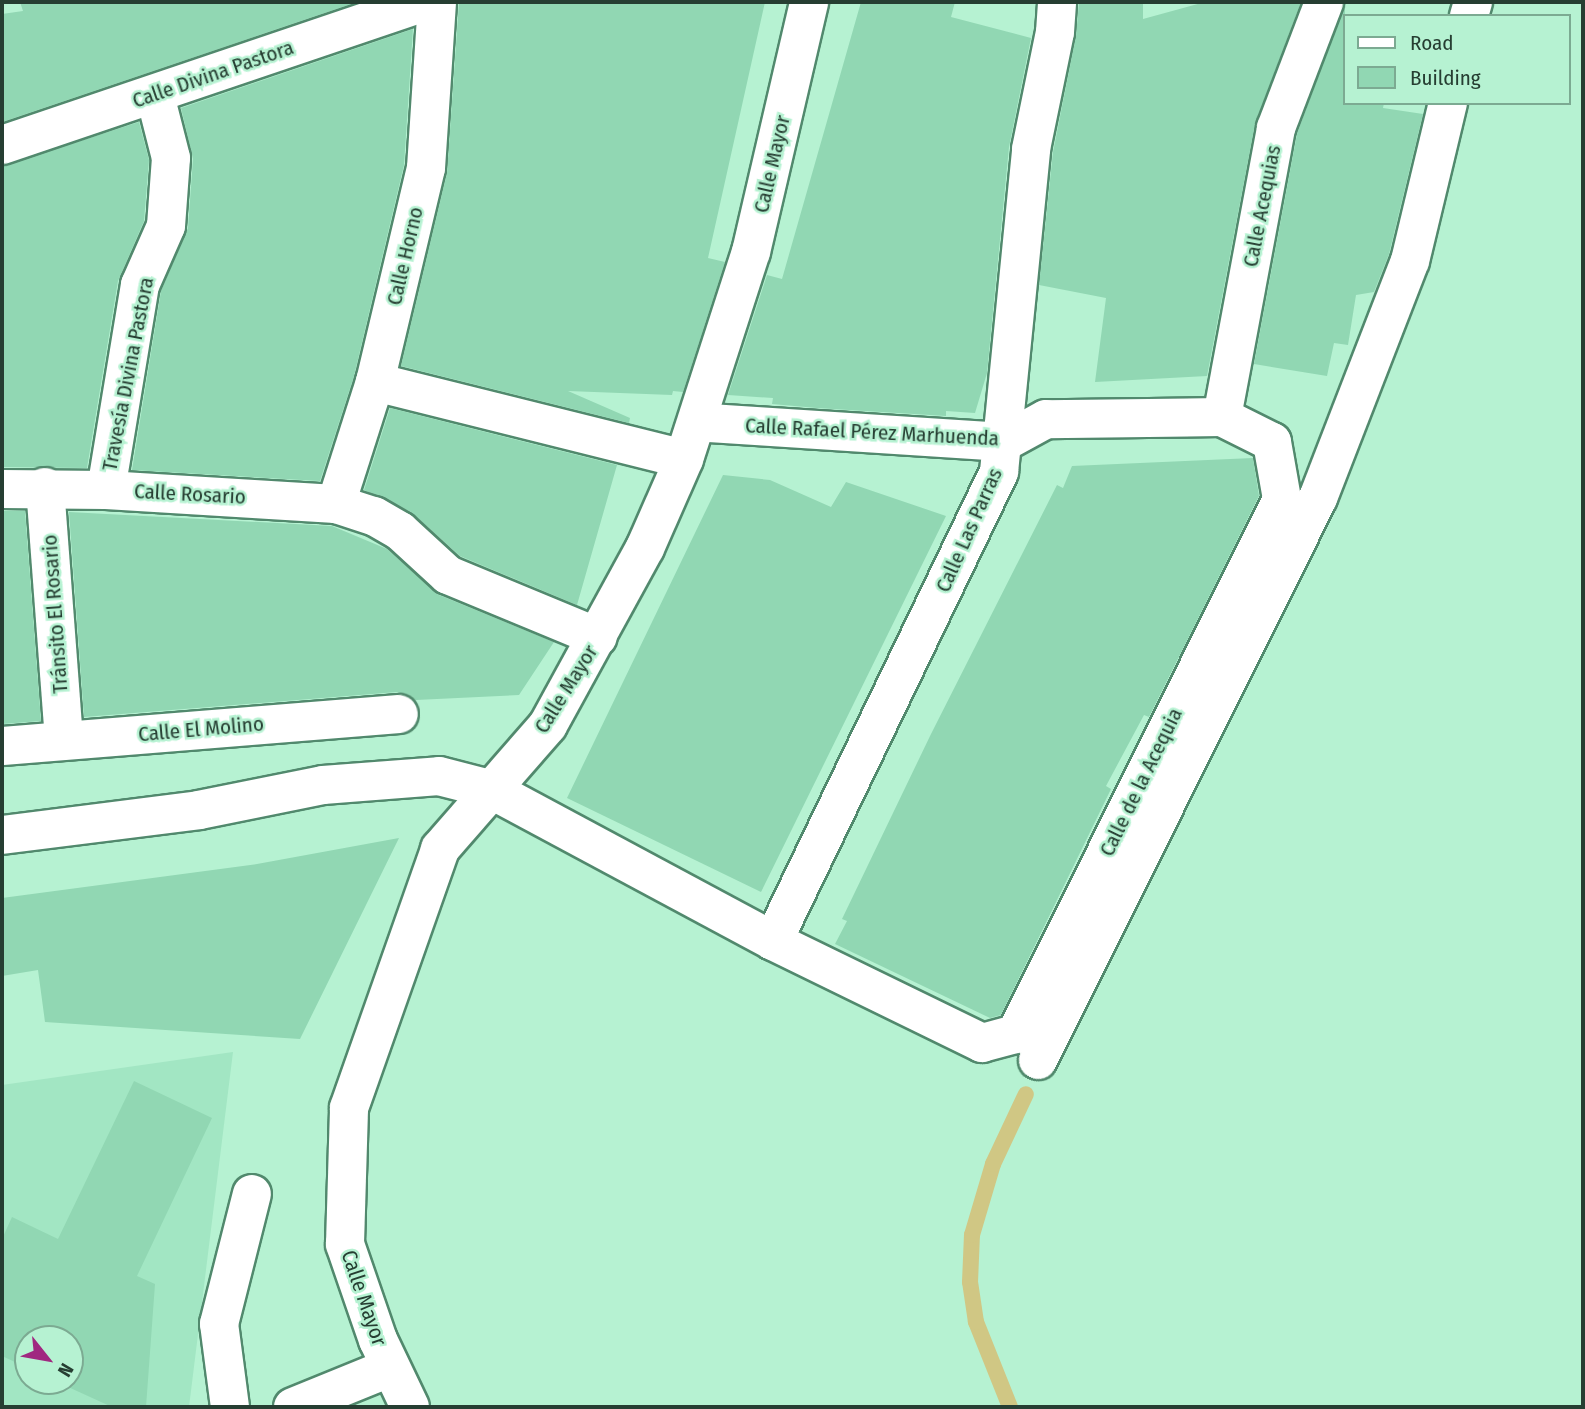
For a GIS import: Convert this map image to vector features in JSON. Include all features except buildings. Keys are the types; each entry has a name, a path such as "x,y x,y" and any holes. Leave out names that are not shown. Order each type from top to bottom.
{"street":[{"name":"Calle Divina Pastora","path":"2,145 424,2"},
{"name":"Calle Horno","path":"336,504 376,382 426,168 437,2"},
{"name":"Calle Mayor","path":"400,1390 345,1244 349,1108 440,849 548,724 598,637 684,459 751,252 809,2"},
{"name":"Calle Las Parras","path":"774,941 999,472 1031,149 1055,32 1057,2"},
{"name":"Calle Acequias","path":"1222,417 1276,128 1324,2"},
{"name":"Travesía Divina Pastora","path":"106,490 140,285 166,226 171,158 155,95"},
{"path":"1038,1060 1318,498 1409,261 1448,105"},
{"path":"376,382 684,459"},
{"name":"Calle Rafael Pérez Marhuenda","path":"698,422 1003,442 1046,419 1222,417 1272,442 1282,499"},
{"name":"Calle Rosario","path":"2,489 45,487 336,504 374,516 400,531 448,575 598,637"},
{"name":"Tránsito El Rosario","path":"45,487 64,740"},
{"name":"Calle de la Acequia","path":"774,941 982,1043 1016,1034 1282,499"},
{"name":"Calle El Molino","path":"2,746 399,714"},
{"path":"2,835 199,810 323,785 439,776 490,789 774,941"},
{"path":"230,1407 219,1324 253,1194"},
{"path":"293,1407 400,1390"}],"shaded area":[{"path":"233,1052 189,1407 2,1407 2,1085"}],"waterway":[{"path":"1010,1407 976,1322 970,1282 972,1235 993,1164 1026,1094"}]}
